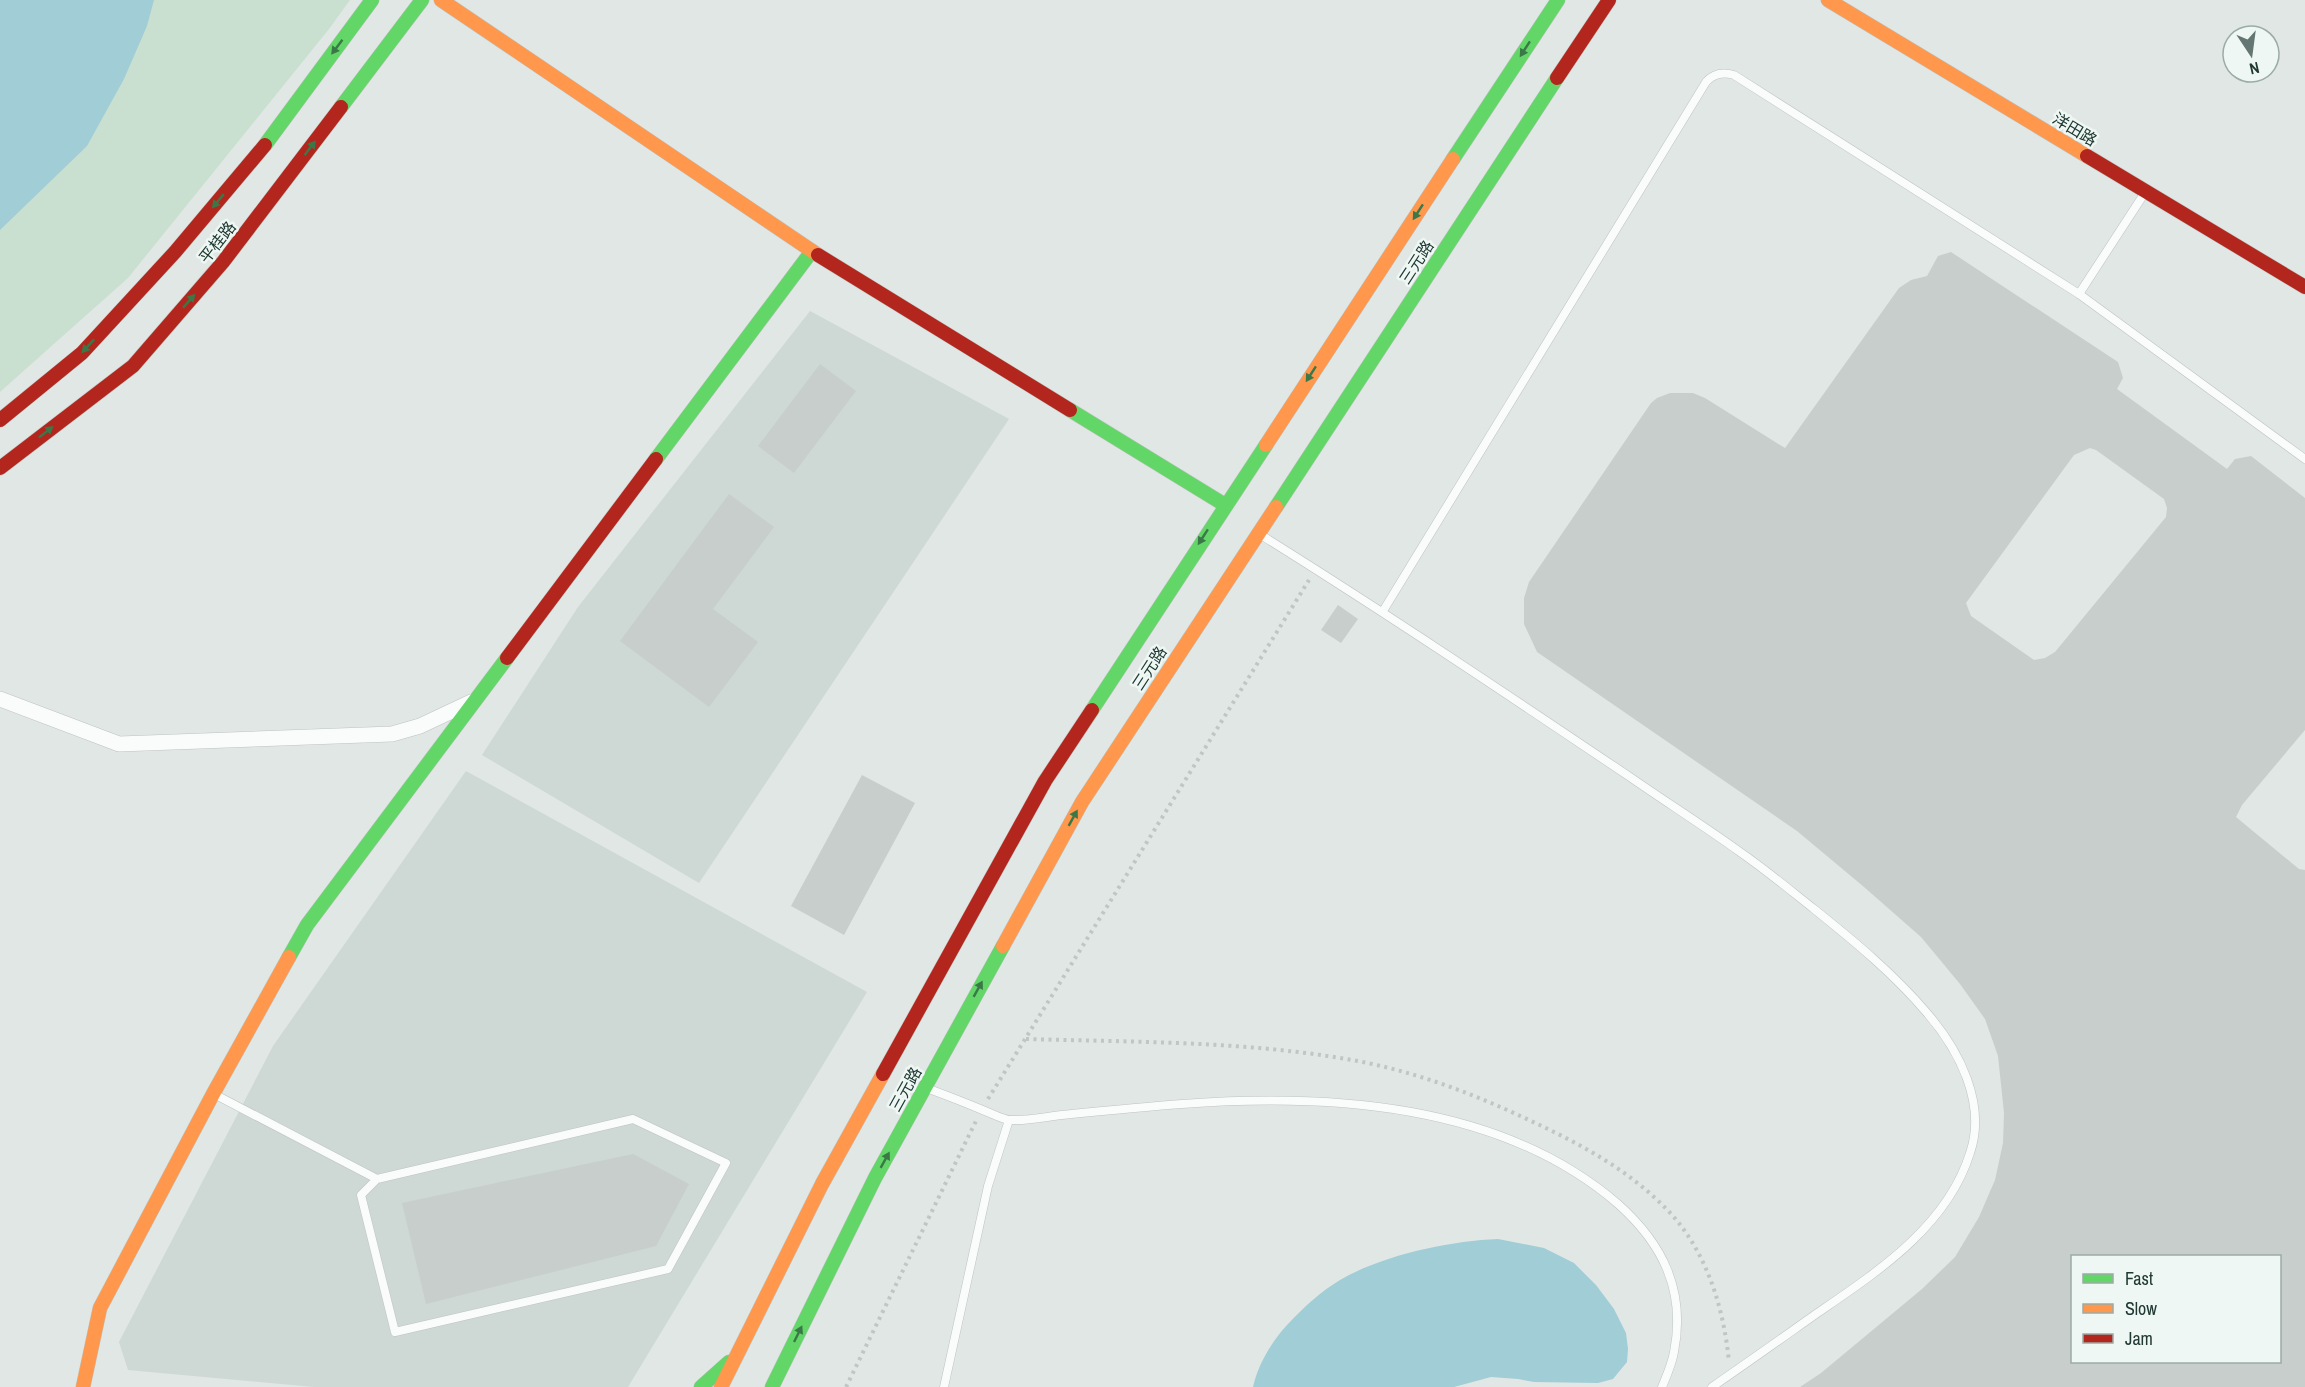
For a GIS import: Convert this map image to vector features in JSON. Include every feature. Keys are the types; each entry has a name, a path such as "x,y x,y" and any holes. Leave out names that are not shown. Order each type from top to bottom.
{"main road":[{"name":"平桂路","path":"0,420 82,353 175,252 259,153 372,0"},
{"name":"平桂路","path":"0,468 133,366 224,262 422,0"},
{"path":"441,0 812,251 1225,505"},
{"name":"三元路","path":"721,1387 822,1184 1045,781 1558,0"},
{"name":"三元路","path":"772,1387 875,1178 1082,802 1610,0"},
{"name":"洋田路","path":"1828,0 2305,287"},
{"path":"83,1387 100,1308 213,1094 307,925 812,251"},
{"path":"701,1387 737,1354"}],"street":[{"path":"0,699 119,744 392,734 420,726 474,700"}],"lane":[{"path":"1383,611 1706,82 1713,76 1724,73 1734,75 2079,294 2305,459"},
{"path":"2079,294 2146,190"},
{"path":"1258,532 1383,611 1743,854 1860,946 1927,1012 1961,1063 1975,1107 1972,1150 1953,1194 1933,1221 1872,1275 1712,1387"},
{"path":"925,1087 1009,1120 1183,1104 1300,1101 1390,1107 1489,1131 1540,1154 1587,1180 1630,1215 1652,1240 1668,1268 1677,1308 1674,1352 1662,1387"},
{"path":"213,1094 377,1179 633,1119 726,1162 668,1269 395,1332 361,1195 377,1179"},
{"path":"944,1387 988,1186 1009,1120"}],"path":[{"path":"846,1387 982,1109 1316,569"}],"shaded area":[{"path":"810,311 1009,419 699,883 482,755 578,607"},
{"path":"466,771 867,992 628,1387 314,1387 128,1370 119,1342 273,1046"}],"green space":[{"path":"0,0 350,0 128,278 0,392"}],"water":[{"path":"0,0 154,0 147,26 124,79 87,146 0,230"},
{"path":"1498,1239 1544,1248 1574,1263 1596,1285 1614,1309 1626,1333 1627,1362 1613,1379 1598,1383 1534,1382 1491,1377 1454,1387 1253,1387 1262,1361 1282,1331 1312,1300 1340,1280 1376,1263 1417,1251 1438,1246"}],"building":[{"path":"1951,252 2118,362 2123,378 2117,389 2227,469 2235,459 2251,456 2305,498 2305,730 2242,805 2236,817 2299,869 2305,870 2305,1387 1800,1387 1821,1373 1922,1289 1955,1257 1979,1217 1995,1180 2003,1143 2004,1113 1998,1056 1985,1019 1960,984 1921,937 1864,887 1797,831 1537,652 1524,624 1524,598 1529,582 1651,403 1670,393 1693,393 1705,398 1785,448 1899,288 1911,280 1927,276 1938,256","holes":["2090,448 2164,499 2167,508 2166,517 2055,652 2045,658 2034,660 1971,616 1966,603 2074,455"]},
{"path":"820,364 856,391 794,473 758,446"},
{"path":"729,494 774,527 713,609 758,642 709,707 620,641"},
{"path":"1338,605 1358,619 1341,643 1321,630"},
{"path":"862,775 915,803 844,935 791,906"},
{"path":"633,1154 689,1184 656,1246 426,1304 402,1203"}],"traffic: fast":[{"path":"265,145 372,0"},
{"path":"341,107 422,0"},
{"path":"1453,159 1558,0"},
{"path":"1276,507 1557,78"},
{"path":"656,459 812,251"},
{"path":"1070,410 1225,505"},
{"path":"1092,710 1266,445"},
{"path":"289,957 307,925 507,658"},
{"path":"772,1387 875,1178 1003,946"},
{"path":"701,1387 729,1362"}],"traffic: slow":[{"path":"441,0 818,255"},
{"path":"1828,0 2087,156"},
{"path":"1266,445 1453,159"},
{"path":"1003,946 1082,802 1276,507"},
{"path":"83,1387 100,1308 213,1094 289,957"},
{"path":"721,1387 822,1184 883,1074"}],"traffic: jam":[{"path":"1557,78 1609,0"},
{"path":"0,468 133,366 223,262 341,107"},
{"path":"0,420 82,353 175,252 265,145"},
{"path":"2087,156 2305,287"},
{"path":"818,255 1070,410"},
{"path":"507,658 656,459"},
{"path":"883,1074 1045,781 1092,710"}]}
